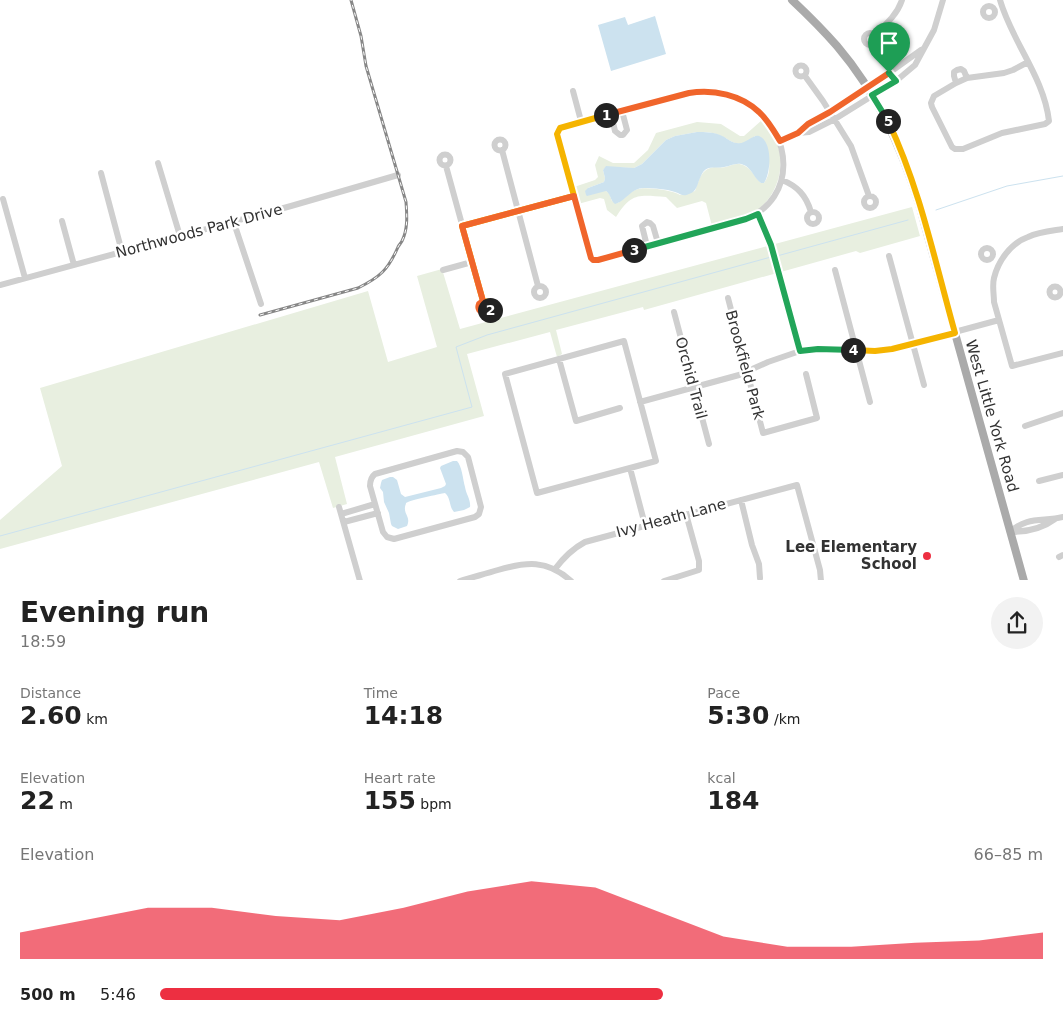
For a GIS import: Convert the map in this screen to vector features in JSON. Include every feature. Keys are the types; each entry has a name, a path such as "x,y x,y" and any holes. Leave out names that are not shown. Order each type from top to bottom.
{"main road":[{"name":"West Little York Road","path":"792,0 838,47 868,88 893,132 912,181 1024,580"}],"street":[{"path":"875,34 889,21 902,0"},
{"path":"798,133 809,132 835,120 896,81 915,65 934,30 943,0"},
{"path":"994,9 1001,3 1009,24 1028,62 1043,95 1049,121 1045,124 1002,133 962,149 955,149 950,144 932,108 931,103 934,96 967,78 1004,73 1028,62"},
{"path":"780,141 798,133 808,124 868,88 922,50"},
{"path":"956,83 954,72 957,70 961,69 964,71 967,78"},
{"path":"889,73 896,81"},
{"path":"805,76 851,146 869,196"},
{"path":"573,91 581,122"},
{"path":"700,91 722,93 742,100 759,111 780,141 784,163 779,188 773,199 758,214 746,219 593,260 590,255 557,134 560,128 611,114 700,91"},
{"path":"611,114 615,131 620,136 627,130 622,111"},
{"path":"502,150 538,286"},
{"path":"158,163 180,236"},
{"path":"446,166 483,301"},
{"path":"101,173 122,252"},
{"name":"Northwoods Park Drive","path":"0,285 398,175"},
{"path":"782,180 795,186 805,196 811,212"},
{"path":"462,226 574,196"},
{"path":"3,199 24,278"},
{"path":"758,214 771,245 800,351"},
{"path":"0,218 8,216"},
{"path":"62,221 74,265"},
{"path":"231,222 236,229 261,304"},
{"path":"647,246 642,226 647,222 653,226 658,243"},
{"path":"1063,229 1027,237 1016,242 1007,251 994,279 994,302 1012,366 1063,353"},
{"path":"889,256 924,385"},
{"path":"992,256 1001,262"},
{"path":"443,270 472,262"},
{"path":"835,270 870,402"},
{"name":"Brookfield Park","path":"728,298 763,433 817,418 806,374"},
{"name":"Orchid Trail","path":"674,312 709,444"},
{"path":"640,402 747,372 783,356 800,351 818,349 875,351 892,349 999,320"},
{"path":"624,341 656,462 537,493 505,374 559,359 624,341"},
{"path":"559,359 576,421 620,408"},
{"path":"1025,426 1063,414"},
{"path":"457,451 463,452 468,457 481,507 480,514 394,540 387,537 383,532 378,513 370,486 371,479 375,474 457,451"},
{"path":"630,468 645,525"},
{"path":"1039,481 1063,475"},
{"name":"Ivy Heath Lane","path":"555,570 572,549 585,542 797,485 821,580"},
{"path":"742,500 752,545 759,564 760,578"},
{"path":"360,580 340,510 359,509 375,504"},
{"path":"359,509 362,517"},
{"path":"344,522 378,513"},
{"path":"664,580 699,570 699,560 686,514"},
{"path":"1010,532 1018,525 1034,520 1063,517"},
{"path":"460,580 527,563 541,564 562,573 571,580"}],"green space":[{"path":"762,120 776,142 780,159 778,178 771,196 765,204 745,217 712,226 706,203 702,201 677,208 666,197 657,196 643,196 632,199 616,217 607,210 604,199 600,198 578,204 574,187 595,180 598,177 595,165 599,156 613,163 634,163 648,150 656,133 697,122 721,124 740,136 744,136","holes":["709,132 740,144 755,136 767,148 769,161 767,179 764,183 761,183 747,167 737,164 706,170 701,176 695,191 680,195 658,189 645,188 635,190 618,203 612,201 609,193 606,191 588,188 604,182 603,170 606,167 634,168 642,164 666,140 675,136"]},
{"path":"912,207 920,236 860,253 856,251 644,310 643,307 556,330 562,354 557,357 550,332 467,354 484,416 335,457 347,504 333,508 319,462 0,549 0,520 62,466 40,388 368,291 388,362 437,347 417,276 442,269 460,329"}],"water":[{"path":"655,16 666,54 611,71 598,25 625,17 628,25"},
{"path":"697,132 717,134 737,143 757,136 764,139 769,150 769,165 764,183 761,183 746,166 737,164 708,168 703,172 694,191 685,195 664,189 639,189 615,204 606,191 586,195 585,191 588,188 604,182 603,170 606,166 634,168 642,164 666,140 675,136"},
{"path":"453,461 457,461 460,466 470,507 454,512 445,493 419,499 406,503 407,526 398,529 392,526 384,502 383,492 380,488 382,480 393,477 397,480 401,494 405,497 441,488 446,484 440,468"}],"waterway":[{"path":"936,210 1007,186 1063,176"},
{"path":"777,256 908,220"},
{"path":"0,536 472,407 456,347 487,335 771,257"}],"railway":[{"path":"260,315 358,288 366,284 378,276 391,262 404,236 407,222 406,202 366,66 361,36 351,0"}],"place":[{"name":"Lee Elementary School","path":"927,556"}],"route":[{"path":"889,73 830,112 808,124 798,133 780,141 766,119 750,105 733,96 700,91 560,128 557,134 574,196 462,226 483,301 489,302 490,306 486,313 479,310 478,306 483,301 472,262 462,226 518,211 574,196 593,260 732,223 758,214 771,245 800,351 818,349 875,351 892,349 955,333 912,181 893,132 872,95 896,81 889,73"}]}
